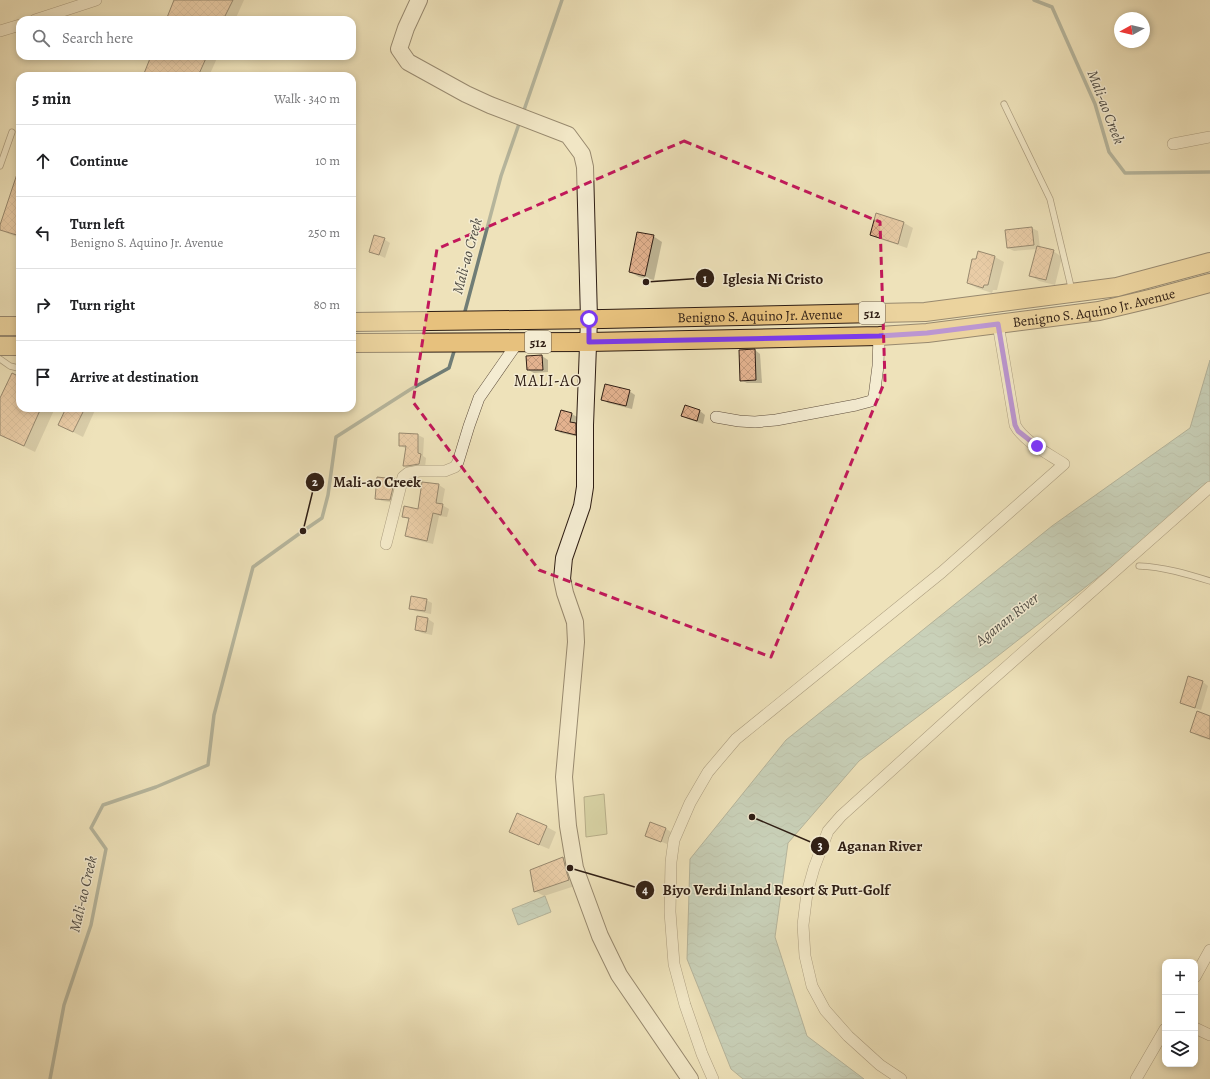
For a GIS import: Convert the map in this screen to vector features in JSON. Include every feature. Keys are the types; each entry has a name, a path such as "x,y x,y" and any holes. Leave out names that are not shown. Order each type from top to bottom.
{"main road":[{"name":"Benigno S. Aquino Jr. Avenue","path":"356,322 491,321 925,312 1117,287 1210,262"},
{"name":"Benigno S. Aquino Jr. Avenue","path":"356,343 589,342 879,336 927,333 1099,311 1158,298 1210,283"},
{"path":"0,326 16,326"},
{"path":"0,346 16,346"}],"street":[{"path":"47,16 96,0"},
{"path":"419,0 406,28 399,49 408,62 466,94 490,105 568,135 582,154 585,167 589,319 585,425 586,487 582,506 564,558 562,579 575,622 576,642 564,777 568,826 575,868 600,936 620,975 690,1079"},
{"path":"0,32 16,26"},
{"path":"1173,144 1210,136"},
{"path":"713,1079 684,1005 674,964 670,912 671,862 674,840 690,803 708,772 736,739 942,572 1064,464 1026,438 1018,431 1015,425 998,324"},
{"path":"716,417 755,422 856,405 871,401 874,397 878,366 879,336"},
{"path":"386,544 403,477 408,473 419,471 445,471 454,467 458,462 479,398 518,342"},
{"path":"901,1079 880,1065 848,1036 825,1010 812,986 805,956 803,925 807,893 814,868 828,831 841,816 969,700 1210,487"},
{"path":"1198,972 1210,950"},
{"path":"1198,1029 1210,1035"},
{"path":"1136,1079 1164,1031"}],"lane":[{"path":"1004,104 1050,199 1072,294"},
{"path":"0,166 12,132"},
{"path":"0,359 10,366 16,368"},
{"path":"1139,566 1151,566 1175,570 1210,581"}],"highlighted area":[{"path":"684,141 880,222 885,381 771,657 539,570 413,402 437,249"}],"green space":[{"path":"604,794 607,834 586,837 584,797"}],"water":[{"path":"1210,360 1210,482 1115,564 985,666 859,761 788,843 775,937 807,1036 864,1079 743,1079 731,1069 687,959 690,859 786,740 1052,526 1190,428"},
{"path":"545,896 551,912 518,925 512,909"}],"building":[{"path":"174,0 233,0 225,16 168,16"},
{"path":"149,60 205,60 200,72 145,72"},
{"path":"16,177 16,235 0,230 0,225"},
{"path":"876,213 904,222 898,244 870,235"},
{"path":"1032,227 1034,245 1007,248 1005,230"},
{"path":"637,232 654,235 645,276 629,272"},
{"path":"374,235 385,238 379,255 369,252"},
{"path":"1037,246 1054,250 1046,280 1029,276"},
{"path":"978,251 995,256 988,285 984,285 983,288 967,283 972,259 976,259"},
{"path":"755,349 756,380 740,381 739,350"},
{"path":"542,355 543,370 527,370 526,356"},
{"path":"12,373 16,375 16,412 39,412 24,446 0,435 0,398"},
{"path":"605,384 630,390 626,406 601,400"},
{"path":"685,405 700,410 697,421 681,416"},
{"path":"561,410 572,413 570,422 576,423 576,435 555,430"},
{"path":"64,412 83,412 73,432 58,425"},
{"path":"399,433 418,434 418,453 421,454 419,464 403,466 406,446 399,446"},
{"path":"377,477 395,479 390,500 375,499"},
{"path":"422,482 439,484 436,503 443,504 441,515 433,513 427,541 405,536 409,518 402,517 404,506 418,509"},
{"path":"411,596 427,599 425,611 409,609"},
{"path":"417,616 428,618 426,632 415,630"},
{"path":"1188,676 1203,681 1195,708 1180,703"},
{"path":"1197,711 1210,716 1210,739 1190,732"},
{"path":"517,813 547,826 539,845 509,832"},
{"path":"650,822 666,828 661,842 645,836"},
{"path":"563,857 569,880 534,892 530,870"}],"waterway":[{"name":"Mali-ao Creek","path":"523,113 562,0"},
{"name":"Mali-ao Creek","path":"1034,0 1052,7 1095,104 1109,152 1125,173 1210,172"},
{"name":"Mali-ao Creek","path":"464,315 501,176 520,121"},
{"name":"Mali-ao Creek","path":"50,1079 64,1005 91,925 106,849 91,828 103,805 156,787 208,765 214,715 253,567 322,518 328,495 336,437 411,389 449,368 455,348"}],"place":[{"name":"Iglesia Ni Cristo","path":"646,282"},
{"name":"Mali-ao Creek","path":"303,531"},
{"name":"Aganan River","path":"752,817"},
{"name":"Biyo Verdi Inland Resort & Putt-Golf","path":"570,868"}],"district":[{"name":"MALI-AO","path":"548,381"}],"route":[{"path":"589,319 589,342 879,336 927,333 998,324 1015,425 1018,431 1037,446"}]}
